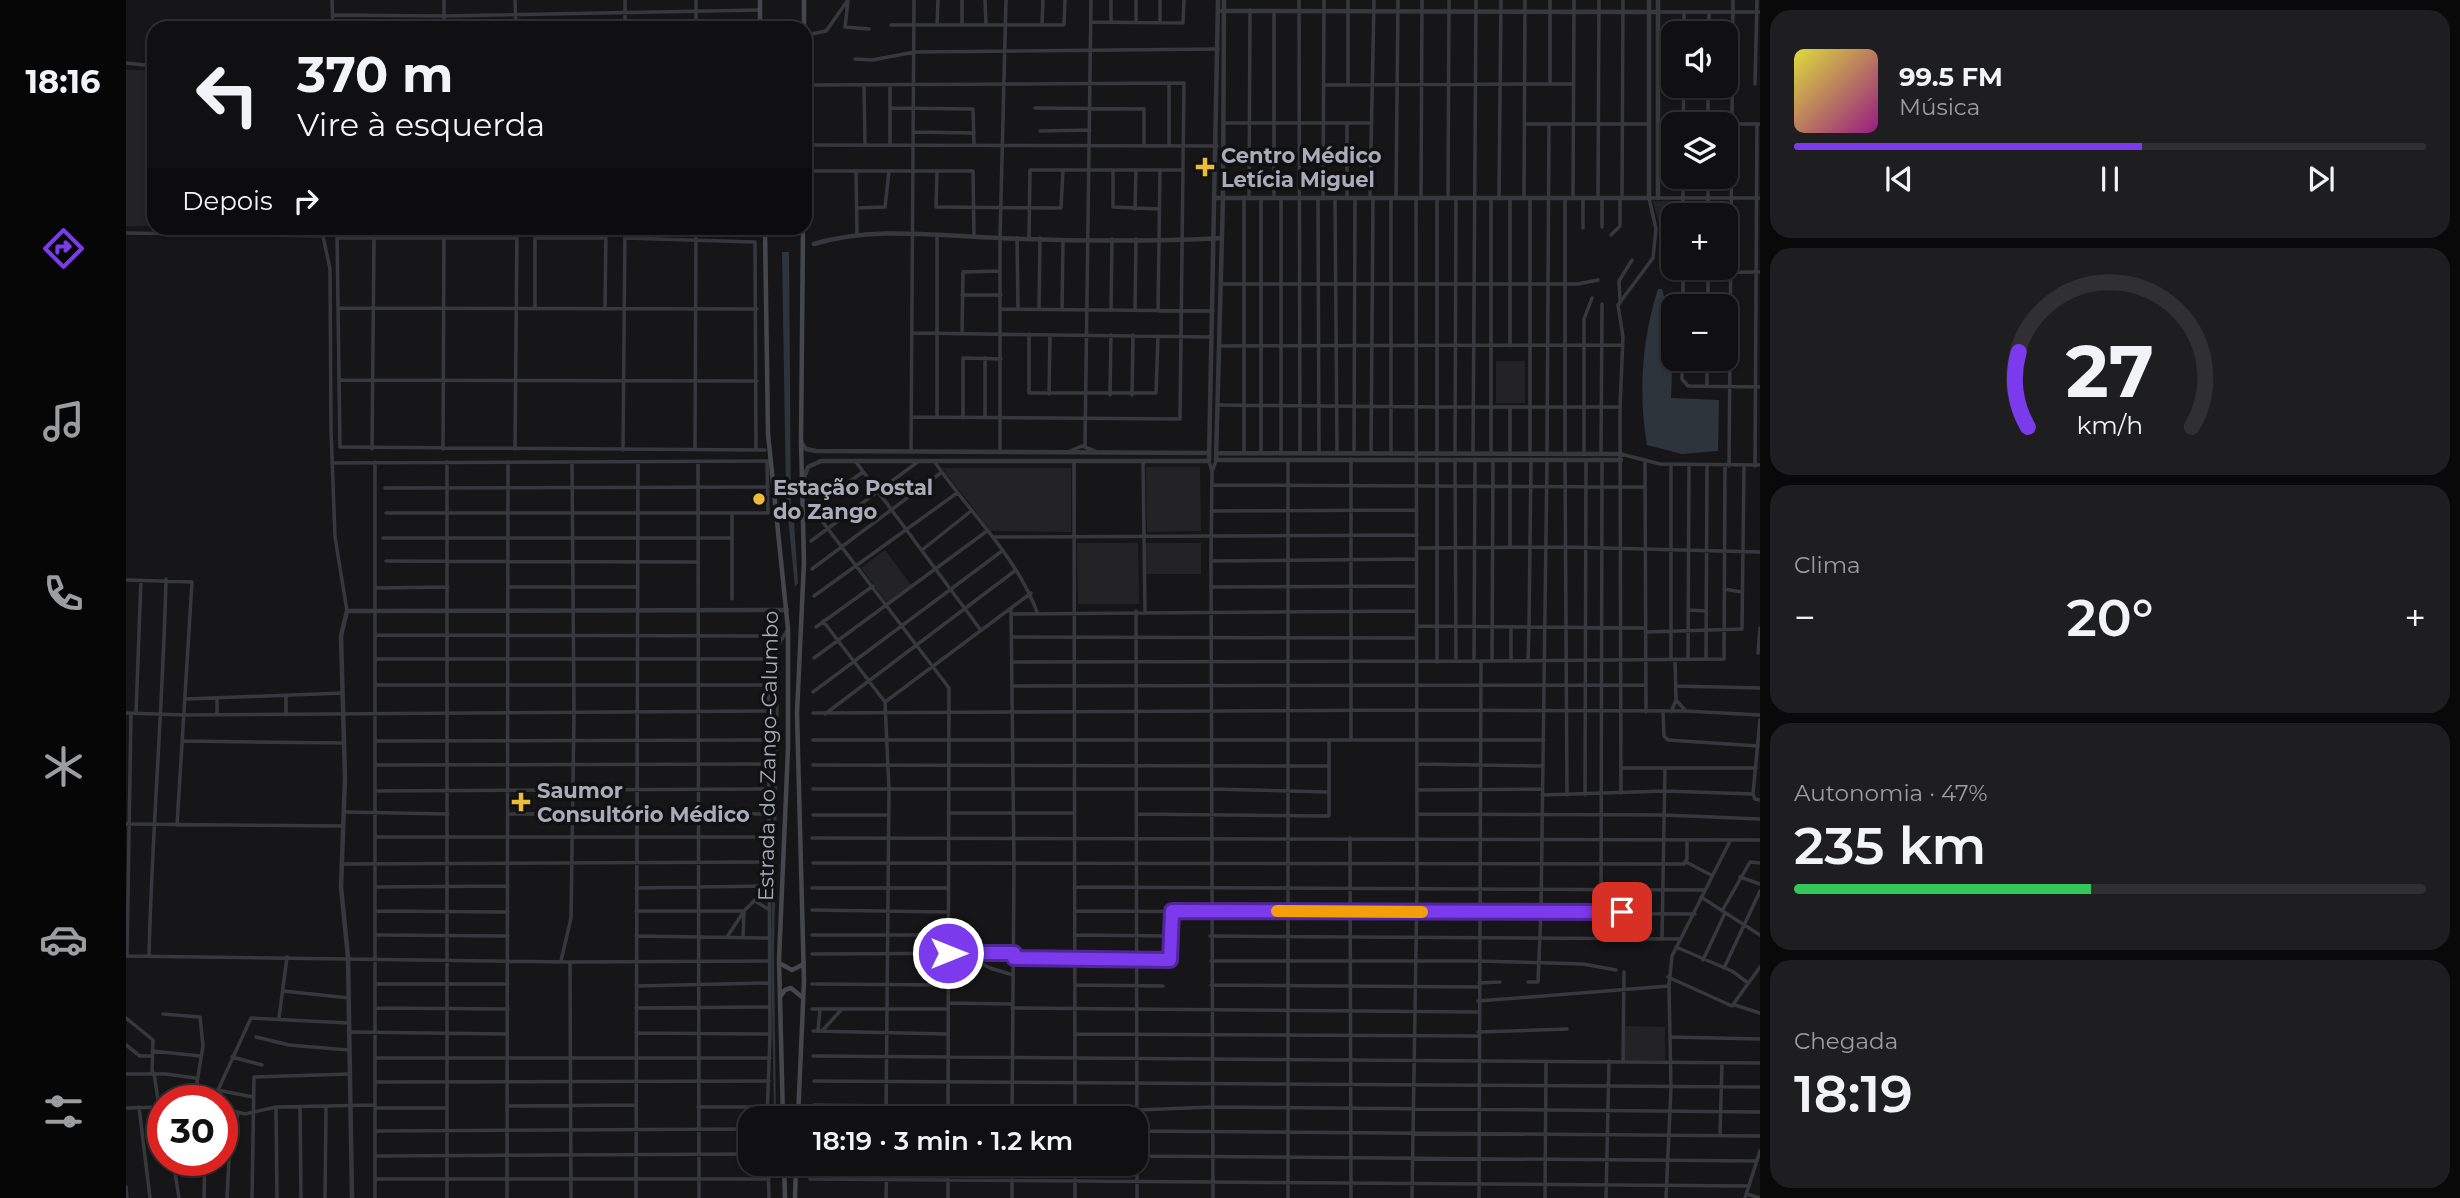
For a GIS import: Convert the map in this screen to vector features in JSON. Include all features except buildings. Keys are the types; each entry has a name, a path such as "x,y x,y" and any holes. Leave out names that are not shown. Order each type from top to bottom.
{"main road":[{"path":"760,0 760,21"},
{"path":"804,0 804,21"},
{"name":"Estrada do Zango-Calumbo","path":"765,235 769,461 788,629 786,798 779,960 783,1106"},
{"name":"Estrada do Zango-Calumbo","path":"799,1106 803,1001 797,713 803,590 803,235"},
{"path":"779,960 787,970 799,968 803,963"},
{"path":"779,1000 785,990 792,988 798,990 803,1001"},
{"path":"784,1176 785,1198"},
{"path":"795,1198 796,1176"}],"street":[{"path":"332,0 332,21"},
{"path":"444,0 444,21"},
{"path":"515,0 516,21"},
{"path":"625,0 625,21"},
{"path":"696,0 696,21"},
{"path":"848,0 845,27 869,29"},
{"path":"812,34 826,31 848,0"},
{"path":"911,452 914,0"},
{"path":"937,25 938,0"},
{"path":"962,0 962,25"},
{"path":"985,0 986,24"},
{"path":"1000,451 1000,238 1006,0"},
{"path":"1042,24 1043,0"},
{"path":"891,25 1065,24 1065,0"},
{"path":"1085,446 1091,0"},
{"path":"1111,0 1111,22"},
{"path":"1136,0 1136,22"},
{"path":"1160,0 1160,22"},
{"path":"1091,22 1183,23 1184,0"},
{"path":"1213,1198 1210,936 1213,662 1211,510 1216,460 1223,198 1221,11 1218,0"},
{"path":"1213,472 1209,453 1218,49 1224,0"},
{"path":"1299,0 1300,453"},
{"path":"1319,453 1318,285 1324,0"},
{"path":"1348,0 1348,85"},
{"path":"1371,453 1374,0"},
{"path":"1391,453 1390,346 1398,0"},
{"path":"1412,1198 1418,740 1415,285 1422,0"},
{"path":"1448,198 1449,0"},
{"path":"1474,661 1476,0"},
{"path":"1499,198 1501,0"},
{"path":"1525,0 1525,124 1530,284 1528,661"},
{"path":"1550,0 1550,84"},
{"path":"1573,198 1574,0"},
{"path":"1599,0 1598,124 1602,227"},
{"path":"1611,235 1620,226 1623,0"},
{"path":"1620,299 1653,258 1656,229 1649,198 1649,0"},
{"path":"1658,0 1658,198"},
{"path":"1732,112 1733,0"},
{"path":"1755,84 1757,0"},
{"path":"332,15 625,14 760,10"},
{"path":"1244,453 1250,10"},
{"path":"1274,10 1274,198"},
{"path":"1221,11 1758,12"},
{"path":"1684,12 1684,21"},
{"path":"1709,12 1709,21"},
{"path":"855,60 872,60 915,52 1218,49"},
{"path":"126,63 147,65"},
{"path":"1169,83 1169,145"},
{"path":"813,85 1184,83 1180,419 912,417"},
{"path":"1323,85 1574,84"},
{"path":"890,85 890,144"},
{"path":"864,86 864,144"},
{"path":"890,108 973,109 974,145"},
{"path":"1035,108 1144,109 1144,145"},
{"path":"1223,123 1372,123"},
{"path":"1347,123 1347,198"},
{"path":"1525,124 1649,124"},
{"path":"1528,982 1538,982 1541,912 1548,547 1549,124"},
{"path":"1547,456 1565,460 1631,457 1671,464 1757,466 1758,124 1738,124"},
{"path":"1040,131 1090,130"},
{"path":"914,132 974,133"},
{"path":"813,145 1217,146"},
{"path":"857,208 885,207 889,170"},
{"path":"1029,238 1029,170 1183,170"},
{"path":"937,171 936,207 1062,208 1062,170"},
{"path":"1114,170 1113,208 1159,209"},
{"path":"1135,209 1136,170"},
{"path":"1158,311 1160,170"},
{"path":"814,171 973,171 974,237"},
{"path":"856,171 857,234"},
{"path":"1682,189 1682,203"},
{"path":"1708,189 1708,203"},
{"path":"1732,189 1732,203"},
{"path":"1216,198 1758,198"},
{"path":"1261,198 1261,453"},
{"path":"1281,198 1281,453"},
{"path":"1335,198 1337,453"},
{"path":"1354,453 1355,198"},
{"path":"1437,198 1437,662"},
{"path":"1456,198 1456,662"},
{"path":"1491,198 1492,661"},
{"path":"1510,198 1510,346"},
{"path":"1565,198 1565,453"},
{"path":"1583,198 1583,228"},
{"path":"126,233 147,233"},
{"path":"814,244 857,234 914,233 1000,238 1222,239"},
{"path":"257,235 323,236 330,269 332,463 337,555 346,592 347,611 341,636 345,813 341,887 348,957 352,1198"},
{"path":"337,235 339,446 372,449 765,450"},
{"path":"372,449 373,235"},
{"path":"515,449 516,235"},
{"path":"937,235 937,418"},
{"path":"443,449 444,237"},
{"path":"535,309 535,237 606,238 606,309"},
{"path":"337,239 516,238"},
{"path":"623,450 625,238 696,238 755,242 756,450"},
{"path":"695,450 696,238"},
{"path":"1017,238 1017,309"},
{"path":"1039,309 1040,238"},
{"path":"1062,310 1063,239"},
{"path":"1111,310 1112,239"},
{"path":"1135,310 1136,239"},
{"path":"1621,793 1622,345 1619,281 1632,260"},
{"path":"962,334 963,271 1000,271"},
{"path":"1738,273 1758,272"},
{"path":"1221,284 1511,285 1566,284 1598,280"},
{"path":"1012,662 1724,659 1724,552 1731,386 1732,280"},
{"path":"962,295 1000,295"},
{"path":"1584,453 1584,319 1592,299"},
{"path":"1601,452 1602,304"},
{"path":"338,308 757,309"},
{"path":"1000,309 1213,311"},
{"path":"913,333 1212,337"},
{"path":"1029,334 1028,392 1110,395 1156,394 1158,336"},
{"path":"1049,394 1050,335"},
{"path":"1110,395 1111,335"},
{"path":"1132,395 1133,335"},
{"path":"1219,346 1622,345"},
{"path":"962,418 962,358 1001,359"},
{"path":"985,358 985,418"},
{"path":"1683,371 1684,383 1758,387"},
{"path":"1707,371 1707,386"},
{"path":"338,380 757,381"},
{"path":"1218,405 1620,407"},
{"path":"1510,407 1510,547"},
{"path":"801,442 802,447 811,450 1391,453 1415,456"},
{"path":"1069,452 1078,446 1085,446 1097,452"},
{"path":"802,488 805,472 811,464 855,460 1209,461 1547,456 1601,452 1621,457"},
{"path":"811,541 921,459"},
{"path":"933,459 1016,570 1031,593 1037,611"},
{"path":"1074,459 1075,1106"},
{"path":"1288,459 1288,1198"},
{"path":"1351,459 1351,740"},
{"path":"855,460 980,629"},
{"path":"1143,460 1145,611"},
{"path":"1565,460 1567,795"},
{"path":"1585,794 1586,460"},
{"path":"1601,912 1602,460"},
{"path":"698,461 699,1198"},
{"path":"332,463 769,461 768,513 386,513"},
{"path":"1645,461 1646,712"},
{"path":"375,462 375,1198"},
{"path":"447,462 447,1198"},
{"path":"508,462 508,1198"},
{"path":"561,961 571,918 574,714 572,462"},
{"path":"636,1198 638,462"},
{"path":"1671,464 1670,631 1676,686 1676,700 1671,712"},
{"path":"1688,659 1689,465"},
{"path":"1706,659 1707,465"},
{"path":"1416,626 1621,627 1670,631 1742,629 1744,466"},
{"path":"863,472 812,508 949,688 948,1106"},
{"path":"812,569 942,472"},
{"path":"1212,485 1645,487"},
{"path":"385,488 572,490 768,487"},
{"path":"814,596 857,568 957,493"},
{"path":"776,509 802,509"},
{"path":"1211,510 1417,510"},
{"path":"922,550 971,511"},
{"path":"732,513 732,599"},
{"path":"814,658 987,531"},
{"path":"993,537 1417,535"},
{"path":"383,538 732,538"},
{"path":"1417,548 1566,547 1760,552"},
{"path":"813,692 1002,551"},
{"path":"1211,561 1417,559"},
{"path":"386,561 698,562"},
{"path":"825,714 1016,570"},
{"path":"149,957 152,824 162,715 166,579"},
{"path":"126,580 166,579 192,582 177,825"},
{"path":"141,580 126,824 126,956 508,959 570,962 636,959 768,961"},
{"path":"816,626 873,586"},
{"path":"1211,587 1416,586"},
{"path":"375,588 448,587"},
{"path":"508,587 637,587"},
{"path":"1724,589 1742,592"},
{"path":"886,702 1031,593"},
{"path":"1011,608 1014,863 1012,1106"},
{"path":"347,611 787,610"},
{"path":"1688,610 1706,611"},
{"path":"768,611 768,1106"},
{"path":"1012,614 1037,611 1416,611"},
{"path":"1136,611 1137,1106"},
{"path":"814,1105 887,1106 886,702 823,621"},
{"path":"1511,627 1511,661"},
{"path":"1758,653 1760,628"},
{"path":"769,659 788,629"},
{"path":"374,635 637,638 768,636"},
{"path":"1013,637 1416,638"},
{"path":"375,660 769,659"},
{"path":"1479,1198 1478,961 1482,661"},
{"path":"375,685 769,685"},
{"path":"1012,685 1646,685"},
{"path":"1676,686 1760,688"},
{"path":"186,699 342,694"},
{"path":"286,696 286,715"},
{"path":"217,699 217,715"},
{"path":"1676,700 1686,711"},
{"path":"813,713 1352,713 1417,710 1545,713 1686,711 1760,715"},
{"path":"131,713 286,715 768,711"},
{"path":"1663,712 1664,736 1668,740 1759,743"},
{"path":"1760,720 1754,794 1755,799 1760,800"},
{"path":"374,741 769,740"},
{"path":"813,740 1544,740"},
{"path":"183,741 343,743"},
{"path":"1137,814 1329,816 1329,742"},
{"path":"375,765 769,764"},
{"path":"1417,764 1543,766"},
{"path":"813,765 1329,766"},
{"path":"1622,768 1757,770"},
{"path":"1662,937 1665,768"},
{"path":"375,791 769,789"},
{"path":"813,789 1288,789 1329,792"},
{"path":"1417,790 1542,789"},
{"path":"1542,795 1665,791 1754,794"},
{"path":"345,813 448,814"},
{"path":"508,814 637,813"},
{"path":"698,813 769,814"},
{"path":"948,813 1075,813"},
{"path":"1417,814 1603,814 1760,819"},
{"path":"813,815 888,815"},
{"path":"126,824 344,826"},
{"path":"375,836 572,839 769,836"},
{"path":"813,838 1760,840"},
{"path":"1350,838 1351,1198"},
{"path":"1686,862 1687,841"},
{"path":"1666,1198 1671,1088 1668,977 1676,947 1695,914 1710,875 1730,841"},
{"path":"344,864 770,862"},
{"path":"813,863 1686,862 1710,875"},
{"path":"1703,960 1740,877 1750,862 1760,863"},
{"path":"1740,877 1760,884"},
{"path":"375,887 508,886"},
{"path":"636,888 769,886"},
{"path":"727,937 744,911 769,886"},
{"path":"813,888 948,887"},
{"path":"1075,887 1704,890"},
{"path":"1724,968 1760,891"},
{"path":"1701,897 1760,935"},
{"path":"755,901 769,909"},
{"path":"375,911 508,912"},
{"path":"636,911 744,911"},
{"path":"743,937 744,911"},
{"path":"812,911 948,912"},
{"path":"1074,911 1695,914"},
{"path":"812,954 948,953 1075,960 1170,960 1172,911"},
{"path":"812,935 948,934"},
{"path":"376,935 508,936"},
{"path":"636,936 768,938"},
{"path":"1075,936 1171,936"},
{"path":"1210,936 1681,939"},
{"path":"1676,947 1724,968 1748,984"},
{"path":"964,954 989,968 1013,975"},
{"path":"279,1018 287,957"},
{"path":"1211,961 1478,961 1583,964 1616,970"},
{"path":"570,962 573,1129 571,1198"},
{"path":"1735,1005 1760,967"},
{"path":"1623,972 1623,1062"},
{"path":"1668,977 1729,1005 1760,1013"},
{"path":"1211,985 1415,987 1500,982"},
{"path":"375,984 508,984"},
{"path":"636,986 768,984"},
{"path":"812,984 948,985"},
{"path":"1075,985 1163,986"},
{"path":"1478,1001 1669,986"},
{"path":"282,991 348,998"},
{"path":"948,1003 1075,1009 1478,1012"},
{"path":"636,1008 769,1007"},
{"path":"375,1008 508,1009"},
{"path":"812,1009 948,1009"},
{"path":"817,1031 820,1009"},
{"path":"817,1031 842,1009"},
{"path":"163,1014 200,1015 201,1056 195,1085"},
{"path":"126,1018 152,1039 156,1085"},
{"path":"219,1085 251,1018 349,1023"},
{"path":"1076,1034 1415,1035 1567,1029"},
{"path":"817,1031 948,1034"},
{"path":"349,1032 508,1034"},
{"path":"636,1033 770,1034"},
{"path":"256,1037 289,1045 348,1051"},
{"path":"1671,1037 1760,1039"},
{"path":"126,1045 139,1056 201,1056"},
{"path":"232,1056 262,1065"},
{"path":"813,1056 1760,1063"},
{"path":"375,1058 770,1058"},
{"path":"1606,1198 1609,1061"},
{"path":"1545,1198 1546,1062"},
{"path":"1720,1136 1722,1063"},
{"path":"126,1074 153,1073 195,1078"},
{"path":"252,1198 254,1077 350,1074"},
{"path":"375,1082 769,1081"},
{"path":"814,1081 1760,1087"},
{"path":"238,1094 253,1097"},
{"path":"238,1114 300,1105 447,1108"},
{"path":"300,1105 301,1198"},
{"path":"325,1198 326,1105"},
{"path":"508,1106 636,1105"},
{"path":"139,1107 150,1198"},
{"path":"126,1108 147,1107"},
{"path":"276,1107 277,1198"},
{"path":"698,1107 738,1107"},
{"path":"1148,1110 1213,1107 1760,1112"},
{"path":"375,1131 738,1129"},
{"path":"1148,1131 1760,1136"},
{"path":"1760,1150 1746,1196 1760,1198"},
{"path":"375,1156 738,1154"},
{"path":"1148,1156 1757,1161"},
{"path":"176,1176 179,1198"},
{"path":"204,1198 205,1176"},
{"path":"228,1198 229,1176"},
{"path":"769,1176 769,1198"},
{"path":"886,1198 887,1176"},
{"path":"948,1176 948,1198"},
{"path":"1012,1176 1012,1198"},
{"path":"1075,1176 1075,1198"},
{"path":"1137,1198 1138,1176"},
{"path":"374,1179 769,1179"},
{"path":"810,1179 1351,1184 1666,1183 1749,1186"},
{"path":"126,1187 127,1198"}],"shaded area":[{"path":"126,70 147,70 147,226 126,226"},
{"path":"1653,201 1680,201 1661,203 1661,232"},
{"path":"782,252 789,252 791,513 794,521 798,583 795,587 786,497"},
{"path":"1658,289 1662,289 1661,371 1672,371 1671,398 1719,400 1718,451 1682,454 1647,445 1642,386 1645,347"},
{"path":"1496,361 1525,361 1525,403 1496,403"},
{"path":"1146,467 1200,467 1201,531 1147,532"},
{"path":"942,468 1071,468 1071,532 991,531"},
{"path":"1077,543 1138,543 1139,604 1078,604"},
{"path":"1146,543 1201,543 1201,574 1146,574"},
{"path":"885,550 911,585 887,602 861,568"},
{"path":"780,648 774,1106 771,950 777,651"},
{"path":"1624,1026 1665,1027 1665,1060 1624,1060"}],"slow traffic":[{"path":"1277,911 1422,912"}],"place":[{"name":"Centro Médico Letícia Miguel","path":"1205,167"},
{"name":"Estação Postal do Zango","path":"759,499"},
{"name":"Saumor Consultório Médico","path":"521,802"}],"route":[{"path":"948,953 1014,953 1014,958 1075,960 1170,960 1172,911 1622,912"}]}
